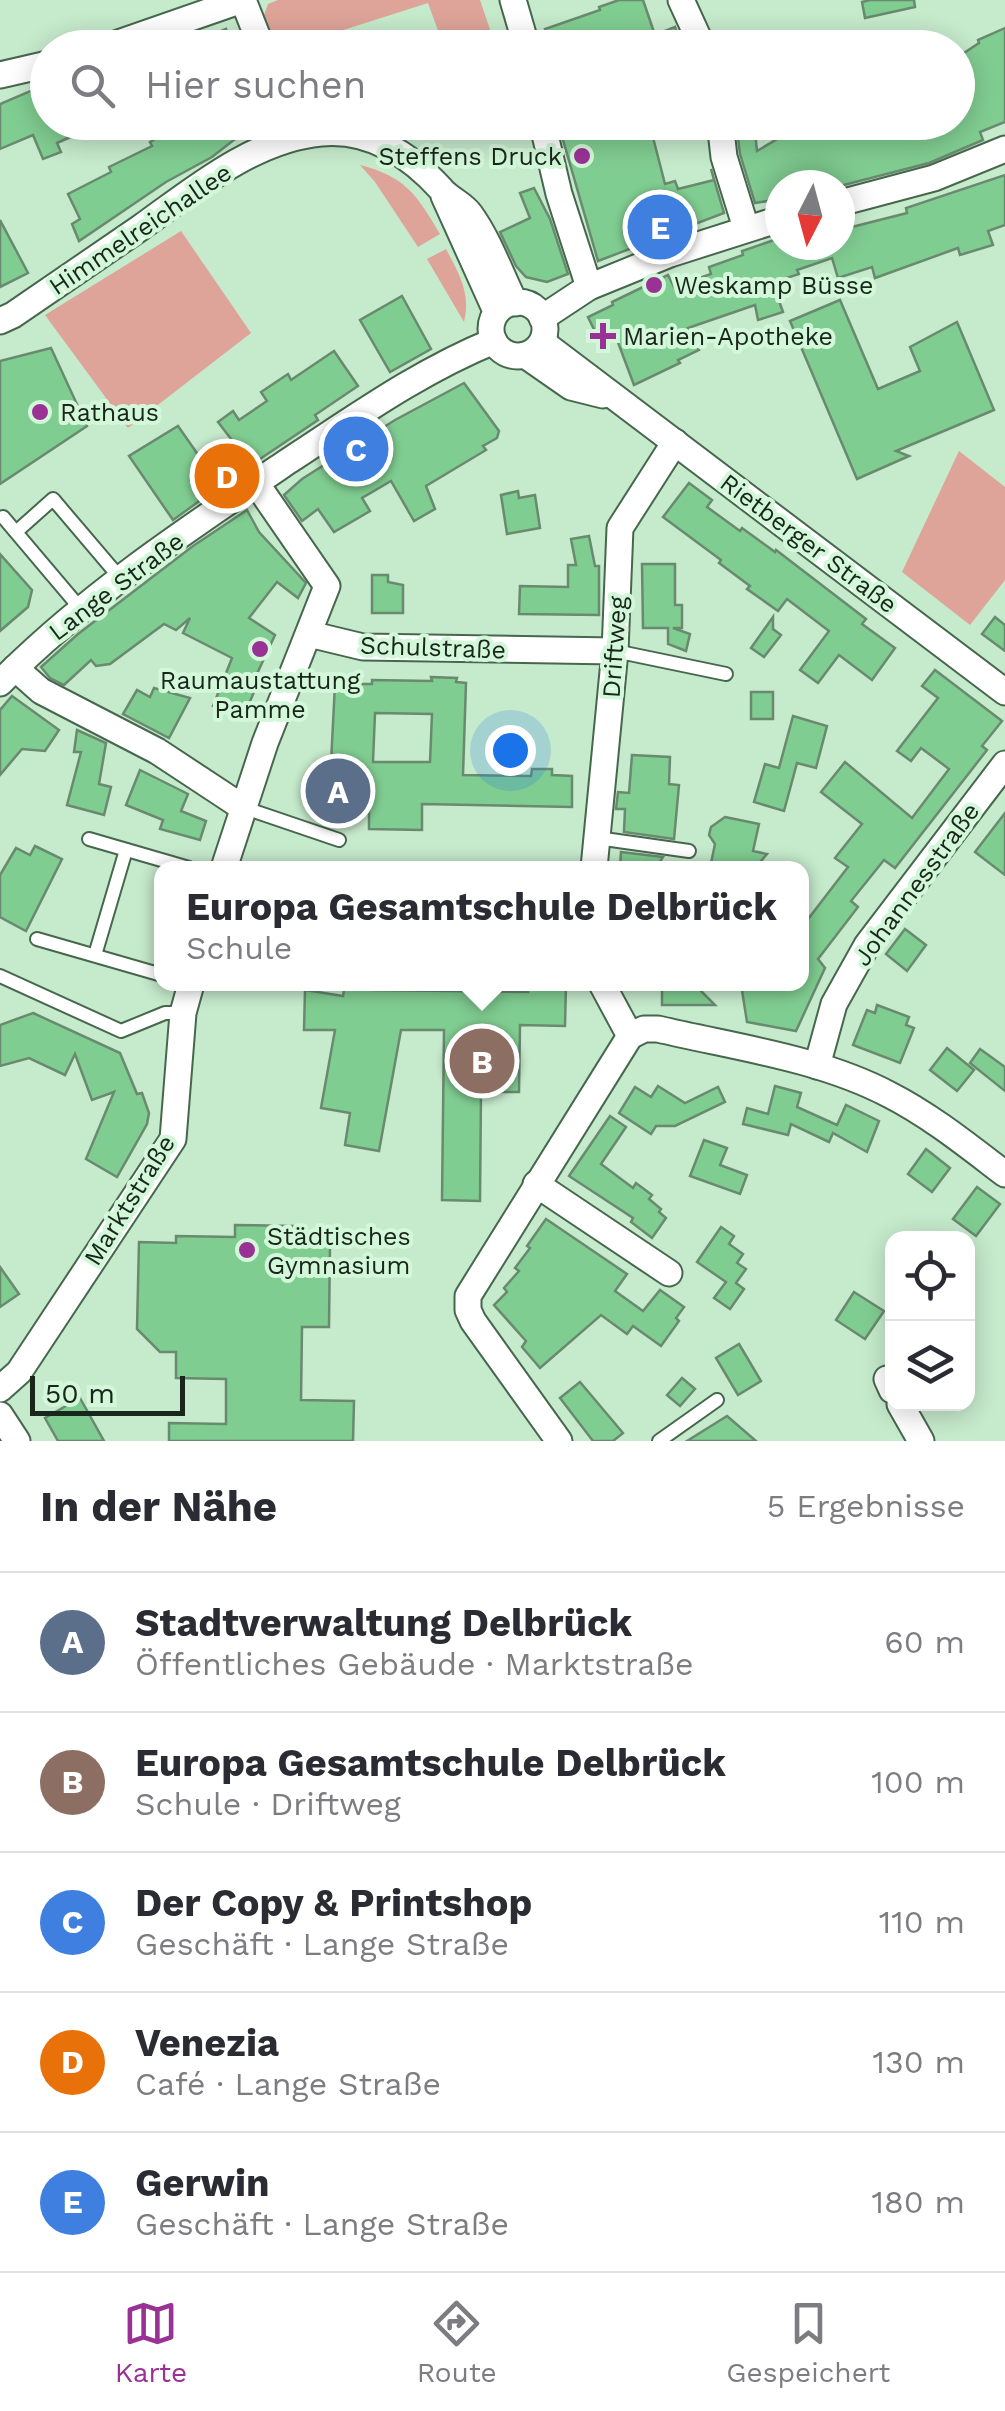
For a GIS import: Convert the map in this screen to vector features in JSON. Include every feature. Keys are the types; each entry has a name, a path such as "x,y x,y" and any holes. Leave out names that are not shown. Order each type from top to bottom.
{"street":[{"path":"156,30 242,0 254,30"},
{"path":"513,0 522,30"},
{"path":"682,0 695,30"},
{"path":"0,75 30,68"},
{"name":"Himmelreichallee","path":"0,321 211,178 278,140"},
{"name":"Himmelreichallee","path":"372,140 390,146 429,174 506,307"},
{"path":"546,140 589,287"},
{"path":"722,140 746,228"},
{"path":"855,199 934,178 1005,149"},
{"path":"536,338 531,306 506,307 491,323 494,341 503,352 536,338 589,287 765,223"},
{"name":"Rietberger Straße","path":"536,338 1005,692"},
{"name":"Lange Straße","path":"8,676 80,608 256,483 390,394 460,354 494,341"},
{"name":"Driftweg","path":"595,861 615,651 620,528 676,442"},
{"path":"226,861 242,808 328,586 256,483"},
{"name":"Schulstraße","path":"310,634 363,647 615,651"},
{"path":"8,676 157,752 242,808"},
{"name":"Johannesstraße","path":"817,1066 834,1004 867,946 1005,764"},
{"name":"Marktstraße","path":"0,1390 19,1372 173,1138 188,991"},
{"path":"606,991 630,1036"},
{"path":"559,1441 473,1321 468,1296 630,1036 644,1029 658,1029 817,1066 888,1094 944,1128 1005,1174"},
{"path":"536,1184 669,1274"},
{"path":"904,1411 921,1441"},
{"path":"0,1415 17,1441"}],"lane":[{"path":"16,532 52,499 121,579"},
{"path":"3,517 80,608"},
{"path":"615,651 726,674"},
{"path":"242,808 339,840"},
{"path":"597,838 688,850"},
{"path":"90,839 164,861"},
{"path":"94,956 126,850"},
{"path":"37,938 154,973"},
{"path":"0,976 122,1031 165,1013 183,1014"},
{"path":"658,1441 717,1400"}],"shaded area":[{"path":"278,0 480,0 490,30 438,30 428,3 343,30 265,30 262,21 268,4"},
{"path":"360,165 389,175 409,189 440,234 418,247"},
{"path":"181,231 251,333 128,428 45,315"},
{"path":"446,249 465,293 464,322 427,259"},
{"path":"959,451 1005,487 1005,580 970,625 902,572"}],"building":[{"path":"619,0 643,0 653,30 545,30 600,10 599,7"},
{"path":"914,0 915,7 865,18 862,2"},
{"path":"1005,28 1005,122 980,132 983,140 929,163 855,182 855,170 765,170 765,201 755,203 738,140 756,140 757,151 776,140 975,140 975,46 978,40"},
{"path":"30,91 30,136 0,149 0,104"},
{"path":"35,140 64,140 57,143 61,152 43,159"},
{"path":"234,140 79,241 72,224 80,219 68,194 111,172 109,167 152,146 150,142"},
{"path":"563,140 654,140 665,184 675,181 678,189 714,180 711,169 724,213 598,261"},
{"path":"1005,175 1005,225 988,231 993,245 960,255 958,248 875,278 872,267 838,278 833,260 855,260 855,226 907,213 906,208"},
{"path":"534,188 550,219 568,274 547,282 526,277 516,266 500,232 530,218 520,193"},
{"path":"0,220 28,273 0,287"},
{"path":"765,243 765,260 826,260 797,270 799,274 774,287 783,312 758,320 755,305 688,328 699,350 634,385 616,337 601,344 588,317 668,275 674,287 711,274 709,267 743,255 742,251"},
{"path":"402,296 431,349 390,372 360,320"},
{"path":"840,300 878,389 920,371 910,347 957,322 994,410 896,451 909,456 857,479 790,321"},
{"name":"Rathaus","path":"51,348 87,426 0,484 0,361"},
{"path":"334,351 358,386 315,415 318,420 251,465 218,422 233,411 239,420 267,401 261,392 288,374 291,380"},
{"path":"464,383 499,431 497,438 483,446 486,450 426,486 435,509 414,521 391,481 362,498 370,511 334,532 318,509 302,521 284,495 302,479 395,420"},
{"path":"178,426 199,456 212,447 230,479 173,520 129,456"},
{"path":"689,483 712,500 707,507 776,550 866,619 862,624 895,648 872,680 839,655 818,683 800,670 829,631 787,599 778,611 747,589 750,586 719,563 721,560 663,517"},
{"path":"518,491 519,498 535,495 540,528 507,534 501,495"},
{"path":"247,510 259,532 306,583 298,598 277,582 249,618 275,635 256,676 260,678 248,706 236,702 232,712 213,706 232,658 183,633 190,618 176,630 164,624 110,664 96,666 91,660 64,685 50,678 41,667 193,546"},
{"path":"589,536 595,566 599,566 599,615 519,614 520,586 568,587 568,565 576,565 571,539"},
{"path":"0,554 32,590 28,607 0,631"},
{"path":"642,564 675,564 675,605 682,605 682,628 673,628 690,634 686,651 668,644 668,628 643,628"},
{"path":"372,575 388,575 388,582 403,585 403,613 372,613"},
{"path":"773,617 773,629 781,635 764,657 751,648"},
{"path":"995,617 1005,625 1005,651 982,634"},
{"path":"935,670 1002,721 982,746 987,750 895,868 884,860 851,901 858,907 818,959 825,968 796,1031 747,1022 742,991 809,991 809,918 848,867 835,858 862,824 821,792 845,762 912,818 949,769 921,748 911,761 897,751 938,698 922,686"},
{"path":"431,677 457,678 456,682 466,683 463,775 531,776 532,769 552,769 552,775 572,776 572,807 422,804 422,830 369,829 369,804 329,803 335,684 432,681","holes":["375,713 432,714 430,762 373,762"]},
{"path":"154,688 190,698 169,738 123,714 137,690 150,697"},
{"path":"751,692 773,692 773,719 751,719"},
{"path":"12,696 59,730 45,751 22,749 0,775 0,710"},
{"path":"793,716 827,726 816,768 797,763 784,811 754,802 765,764 779,768"},
{"path":"77,730 106,743 99,784 111,787 104,815 67,805 81,752 74,752"},
{"path":"632,755 670,757 669,784 679,785 674,839 624,832 625,809 616,809 618,792 629,793"},
{"path":"140,770 188,794 181,811 206,821 200,840 160,829 163,820 126,805"},
{"path":"1005,813 1005,875 975,852"},
{"path":"725,817 759,824 753,851 767,854 761,861 711,861 715,844 709,835 711,827"},
{"path":"35,846 62,859 26,931 0,917 0,875 16,848 30,855"},
{"path":"621,852 663,857 660,861 620,861"},
{"path":"905,929 926,945 907,971 886,954"},
{"path":"305,991 343,996 344,991 566,991 565,1026 520,1025 519,1092 481,1092 480,1201 442,1200 444,1030 401,1030 379,1151 345,1145 350,1113 321,1108 335,1030 304,1030"},
{"path":"662,991 701,991 715,1005 662,1005"},
{"path":"877,1005 909,1017 906,1025 914,1028 900,1063 853,1045 867,1010 875,1013"},
{"path":"33,1013 120,1053 137,1094 142,1093 149,1113 147,1124 117,1177 86,1159 114,1092 92,1100 75,1054 65,1075 29,1058 0,1066 0,1025"},
{"path":"947,1048 974,1070 957,1091 930,1070"},
{"path":"980,1049 1005,1067 1005,1091 970,1063"},
{"path":"658,1086 685,1103 718,1087 725,1102 675,1126 656,1126 651,1134 619,1113 635,1087 651,1097"},
{"path":"775,1086 801,1093 797,1107 837,1125 846,1105 879,1121 867,1152 833,1133 829,1142 791,1124 788,1135 743,1124 747,1108 768,1114"},
{"path":"610,1116 626,1127 601,1164 633,1188 636,1183 652,1195 649,1199 666,1218 652,1238 631,1222 633,1218 569,1176"},
{"path":"704,1140 727,1148 720,1165 747,1175 740,1194 690,1176"},
{"path":"926,1149 950,1168 932,1192 908,1174"},
{"path":"977,1187 1000,1204 976,1236 975,1231 953,1219"},
{"path":"546,1219 627,1274 615,1291 643,1311 660,1290 684,1307 661,1346 633,1326 627,1334 601,1315 540,1368 522,1347 526,1341 494,1305 507,1292 504,1288 519,1271 515,1268"},
{"path":"235,1225 294,1226 294,1244 330,1245 329,1327 302,1327 301,1400 354,1401 353,1441 169,1441 169,1423 226,1424 226,1379 176,1378 176,1352 160,1352 137,1329 139,1242 176,1243 176,1236 235,1237"},
{"path":"721,1227 734,1236 729,1244 743,1254 737,1263 746,1269 736,1283 744,1289 730,1309 714,1298 726,1282 697,1262"},
{"path":"0,1267 19,1294 0,1307"},
{"path":"854,1292 884,1311 865,1339 836,1320"},
{"path":"739,1344 761,1381 738,1395 716,1358"},
{"path":"682,1378 695,1389 680,1406 667,1395"},
{"path":"580,1382 623,1433 613,1441 593,1441 560,1398"},
{"path":"80,1398 104,1441 58,1441 45,1418"},
{"path":"727,1416 756,1441 687,1441"}],"place":[{"name":"Steffens Druck","path":"582,156"},
{"name":"Gerwin","path":"660,227"},
{"name":"Weskamp Büsse","path":"654,285"},
{"name":"Marien-Apotheke","path":"603,336"},
{"name":"Rathaus","path":"40,412"},
{"name":"Der Copy & Printshop","path":"356,449"},
{"name":"Venezia","path":"227,476"},
{"name":"Raumaustattung Pamme","path":"260,649"},
{"name":"Stadtverwaltung Delbrück","path":"338,791"},
{"name":"Europa Gesamtschule Delbrück","path":"482,1061"},
{"name":"Städtisches Gymnasium","path":"247,1250"}]}
